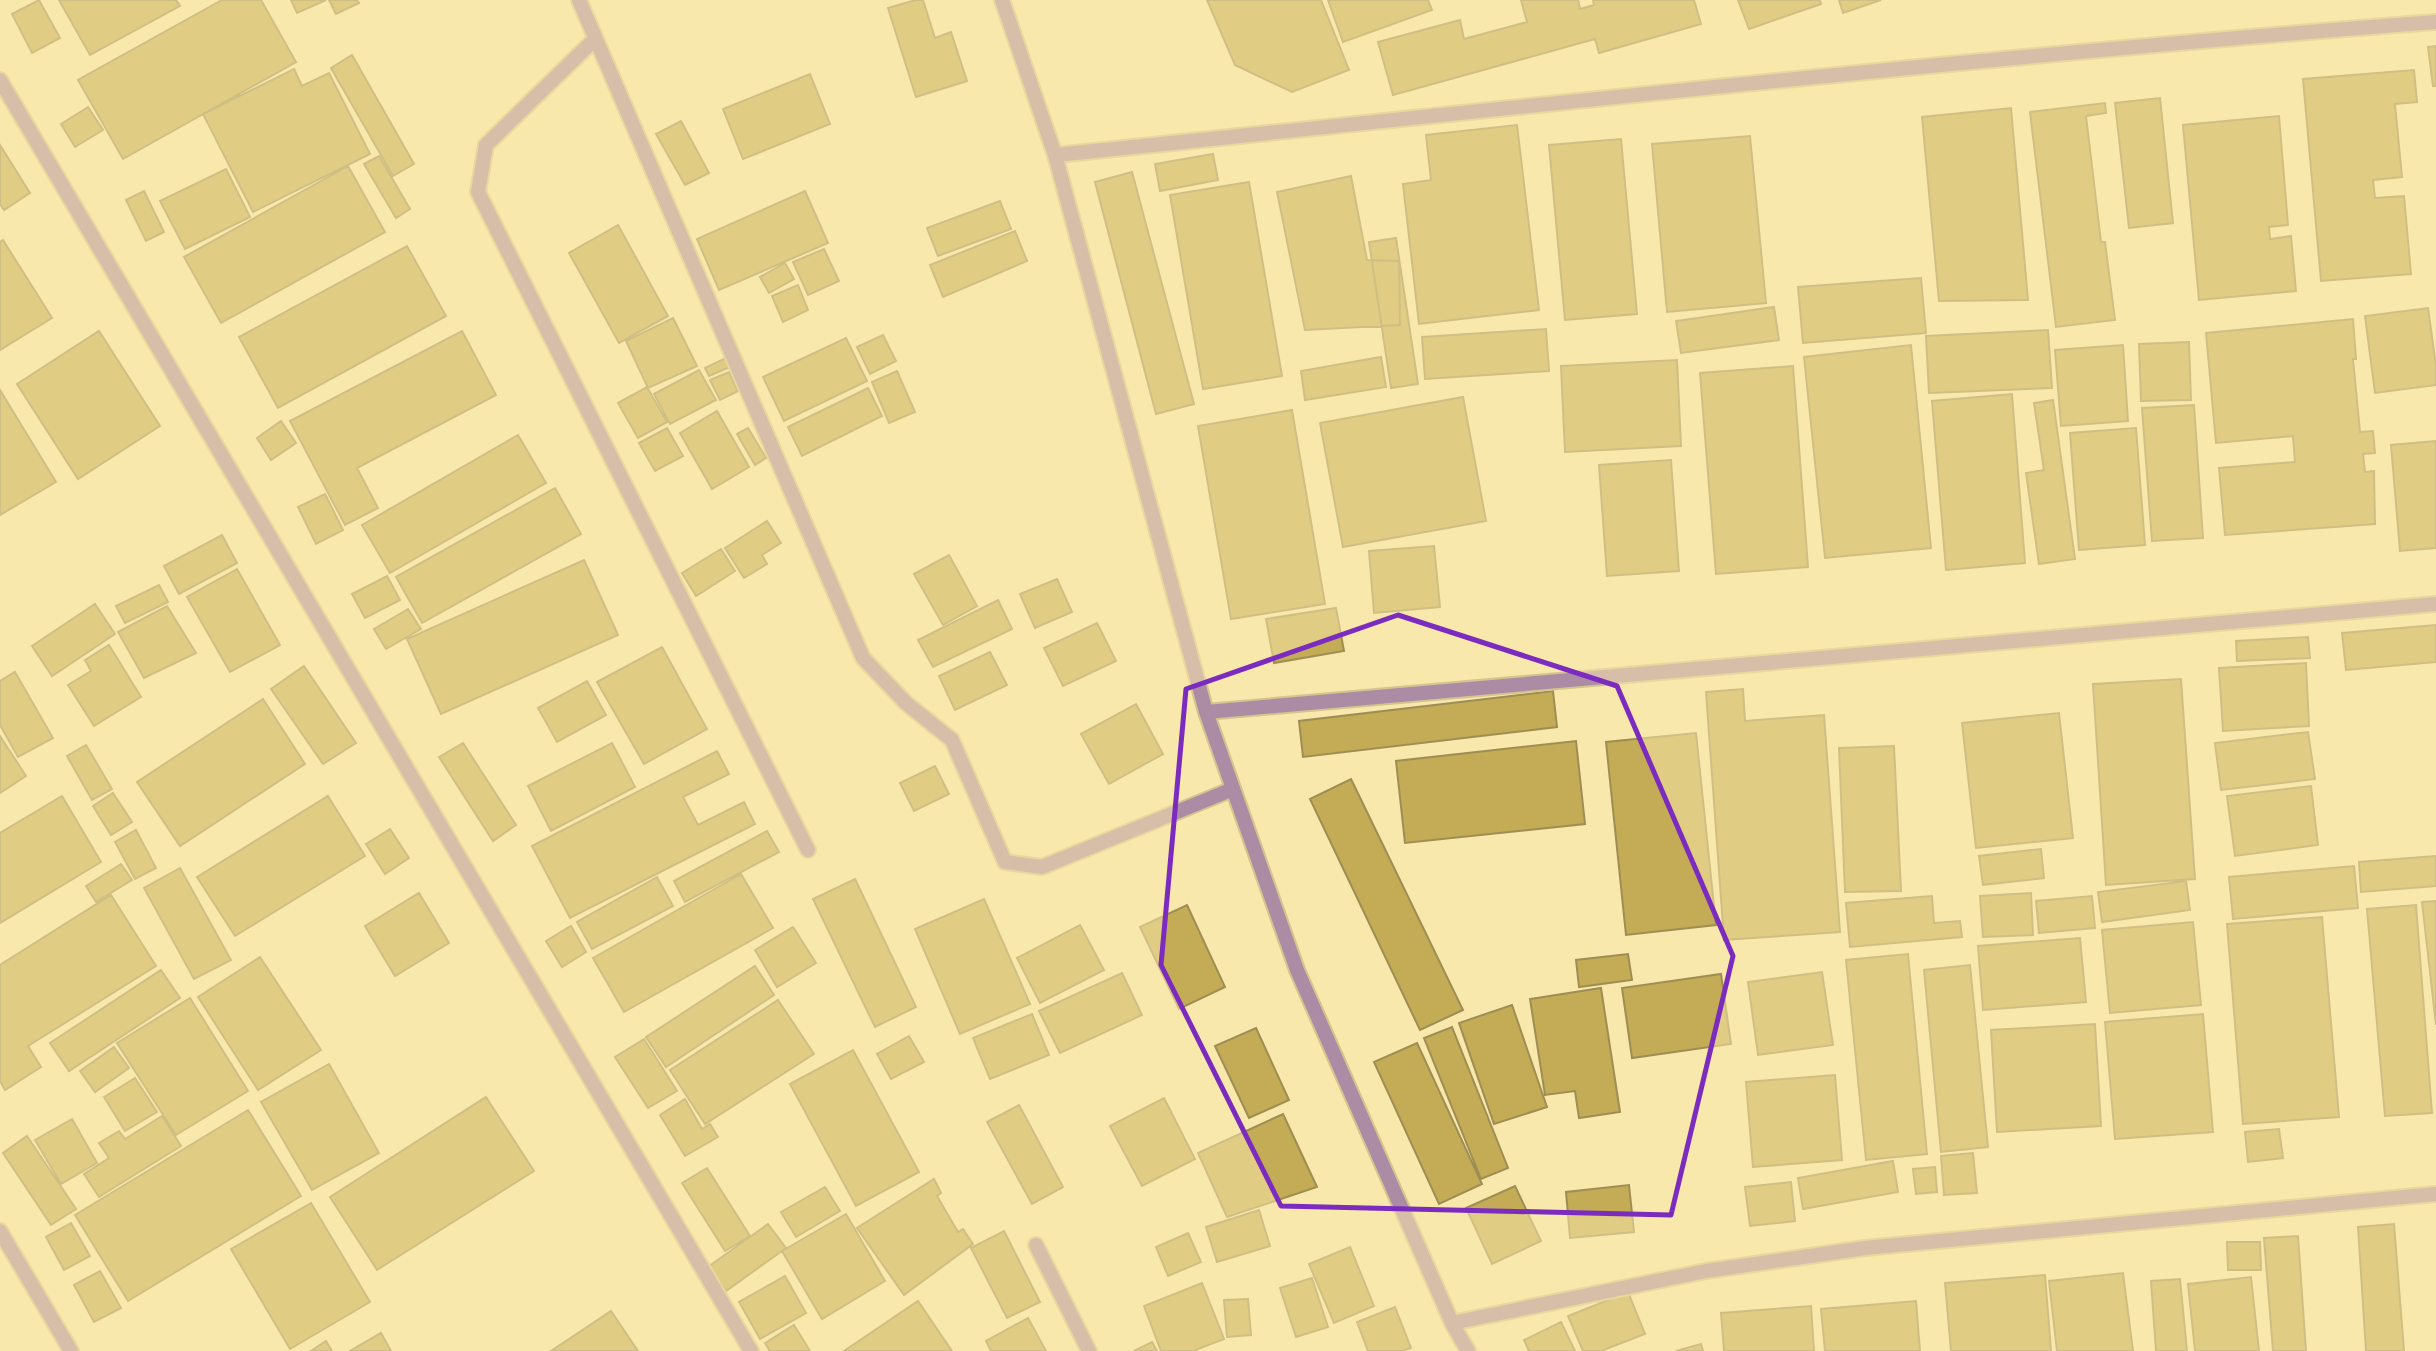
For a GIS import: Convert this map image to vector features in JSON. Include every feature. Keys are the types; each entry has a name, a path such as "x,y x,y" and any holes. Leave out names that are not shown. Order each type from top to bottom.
{"street":[{"path":"579,0 863,657 906,703 952,740 1004,862 1042,867 1233,789"},
{"path":"1002,0 1055,155 1206,712 1297,970 1452,1323 1468,1351"},
{"path":"1055,155 1867,72 2239,37 2436,22"},
{"path":"595,39 486,145 478,192 808,850"},
{"path":"0,80 751,1351"},
{"path":"1206,712 2436,604"},
{"path":"1452,1323 1706,1271 1865,1248 2436,1194"},
{"path":"0,1231 71,1351"},
{"path":"1036,1245 1089,1351"}],"highlighted area":[{"path":"1398,615 1617,686 1733,956 1671,1215 1281,1206 1161,965 1186,689"}],"building":[{"path":"39,0 60,38 32,53 12,14"},
{"path":"59,0 176,0 180,6 90,55"},
{"path":"222,0 261,0 296,62 123,159 78,80"},
{"path":"291,0 326,0 297,13"},
{"path":"329,0 357,0 359,3 336,14"},
{"path":"923,0 935,38 951,32 967,81 916,97 888,8"},
{"path":"1207,0 1321,0 1349,70 1292,92 1235,65"},
{"path":"1328,0 1428,0 1432,10 1343,42"},
{"path":"1521,0 1578,0 1580,9 1594,5 1593,0 1694,0 1701,24 1599,53 1595,39 1393,95 1378,42 1460,20 1464,39 1527,22"},
{"path":"1738,0 1820,0 1821,4 1749,29"},
{"path":"1839,0 1881,0 1843,13"},
{"path":"2436,46 2436,86 2433,86 2428,47"},
{"path":"352,55 414,164 393,176 331,68"},
{"path":"294,69 302,86 329,73 370,154 253,212 203,114"},
{"path":"2414,70 2417,102 2395,104 2402,177 2373,180 2375,198 2404,196 2411,274 2321,281 2303,79"},
{"path":"810,74 830,124 743,159 723,109"},
{"path":"2160,98 2173,223 2129,228 2115,103"},
{"path":"2105,103 2106,113 2086,116 2101,242 2105,242 2115,320 2056,327 2030,112"},
{"path":"88,107 103,130 75,147 61,124"},
{"path":"2011,108 2028,300 1939,301 1922,117"},
{"path":"2279,116 2288,225 2269,227 2270,239 2291,236 2296,291 2199,300 2183,125"},
{"path":"681,121 709,173 685,185 656,134"},
{"path":"1517,125 1539,310 1419,324 1403,184 1431,180 1426,135"},
{"path":"1750,136 1766,303 1667,312 1652,144"},
{"path":"1621,139 1637,314 1565,320 1549,145"},
{"path":"0,145 30,193 4,210 0,204"},
{"path":"1213,154 1218,180 1160,191 1155,164"},
{"path":"379,156 410,209 396,218 364,164"},
{"path":"348,166 385,232 221,323 184,257"},
{"path":"226,169 250,217 185,249 160,201"},
{"path":"1132,172 1194,404 1156,414 1095,182"},
{"path":"1351,176 1367,260 1399,261 1400,325 1305,330 1277,192"},
{"path":"1249,182 1282,376 1203,389 1170,195"},
{"path":"144,191 164,232 146,241 126,200"},
{"path":"805,191 828,243 719,290 697,239"},
{"path":"1000,201 1011,229 938,256 927,228"},
{"path":"618,225 668,316 619,343 569,253"},
{"path":"1015,231 1027,261 943,297 930,265"},
{"path":"1396,238 1418,384 1391,388 1369,242"},
{"path":"3,240 52,318 0,350 0,242"},
{"path":"407,246 446,316 278,408 239,337"},
{"path":"824,249 839,281 808,295 793,262"},
{"path":"785,263 794,279 769,293 760,277"},
{"path":"1921,278 1926,333 1803,343 1798,287"},
{"path":"798,285 808,310 783,322 772,296"},
{"path":"1774,307 1779,340 1681,353 1676,321"},
{"path":"2428,308 2436,385 2375,393 2365,316"},
{"path":"673,318 697,366 648,388 626,341"},
{"path":"2353,319 2356,359 2353,359 2360,432 2373,431 2375,453 2363,454 2365,472 2374,471 2375,524 2225,535 2219,468 2295,462 2293,436 2216,443 2206,333"},
{"path":"1546,329 1549,371 1425,379 1422,337"},
{"path":"2048,330 2052,388 1929,393 1926,336"},
{"path":"99,331 160,426 78,479 17,384"},
{"path":"462,331 496,395 357,468 378,508 345,525 290,421"},
{"path":"883,335 896,361 870,374 857,347"},
{"path":"846,338 867,381 784,421 763,377"},
{"path":"2189,342 2191,400 2141,401 2139,344"},
{"path":"1911,345 1931,548 1825,558 1804,357"},
{"path":"2123,345 2128,421 2061,426 2055,350"},
{"path":"1381,357 1386,387 1305,400 1301,371"},
{"path":"726,358 730,367 709,376 705,368"},
{"path":"1677,360 1681,446 1565,452 1561,366"},
{"path":"1793,366 1808,567 1716,574 1700,373"},
{"path":"699,370 716,400 670,424 654,394"},
{"path":"897,371 915,412 889,423 872,382"},
{"path":"729,372 738,391 720,400 710,380"},
{"path":"647,387 667,422 638,438 618,403"},
{"path":"868,388 882,416 802,456 788,427"},
{"path":"0,390 56,482 0,515"},
{"path":"2012,394 2025,563 1946,570 1932,401"},
{"path":"1463,397 1486,521 1343,547 1320,423"},
{"path":"2053,400 2075,559 2039,564 2026,473 2044,470 2034,403"},
{"path":"2194,405 2203,538 2152,541 2142,408"},
{"path":"1292,410 1325,604 1231,619 1198,426"},
{"path":"717,411 749,467 712,489 680,433"},
{"path":"281,421 296,443 271,460 257,438"},
{"path":"667,428 683,456 655,471 639,443"},
{"path":"748,428 766,458 755,465 737,434"},
{"path":"2136,428 2145,545 2079,550 2070,433"},
{"path":"518,435 546,483 390,573 362,525"},
{"path":"2436,441 2436,548 2400,551 2391,445"},
{"path":"1671,460 1679,571 1607,576 1599,465"},
{"path":"555,488 581,534 422,623 396,577"},
{"path":"325,494 343,530 316,544 298,507"},
{"path":"767,521 781,543 762,555 767,564 744,578 725,548"},
{"path":"222,535 237,563 179,594 164,566"},
{"path":"1434,546 1440,607 1374,613 1369,551"},
{"path":"721,549 735,571 696,596 682,573"},
{"path":"949,555 977,606 943,625 914,574"},
{"path":"584,560 618,635 441,714 407,639"},
{"path":"237,569 280,645 230,672 187,597"},
{"path":"387,576 400,600 365,618 352,594"},
{"path":"1057,579 1072,612 1035,628 1020,594"},
{"path":"159,585 168,602 125,623 116,606"},
{"path":"998,600 1012,629 933,667 918,640"},
{"path":"95,604 115,634 52,676 32,646"},
{"path":"167,606 196,653 144,678 118,632"},
{"path":"1336,608 1344,651 1274,663 1266,619"},
{"path":"408,609 421,629 386,649 374,629"},
{"path":"1097,623 1116,661 1063,686 1044,648"},
{"path":"2436,625 2436,662 2346,670 2342,633"},
{"path":"2308,637 2310,658 2237,661 2236,641"},
{"path":"109,645 141,697 94,726 68,685 91,671 85,660"},
{"path":"662,647 707,729 644,764 597,682"},
{"path":"990,652 1007,685 955,710 939,676"},
{"path":"2306,663 2309,726 2223,731 2219,668"},
{"path":"304,666 356,743 323,764 271,689"},
{"path":"15,672 53,738 18,757 0,725 0,681"},
{"path":"2181,679 2195,879 2106,885 2093,684"},
{"path":"587,681 606,715 557,742 538,708"},
{"path":"1743,689 1745,721 1824,715 1840,932 1724,940 1706,692"},
{"path":"1553,691 1557,727 1303,757 1299,721"},
{"path":"263,699 305,764 180,846 137,782"},
{"path":"1136,704 1163,754 1109,784 1081,734"},
{"path":"2059,713 2073,838 1976,848 1962,723"},
{"path":"2308,732 2315,779 2221,790 2215,743"},
{"path":"1696,733 1716,925 1626,935 1606,742"},
{"path":"0,736 26,776 0,793"},
{"path":"1576,741 1585,824 1405,843 1396,761"},
{"path":"463,743 516,825 493,841 439,757"},
{"path":"612,743 635,787 551,831 528,786"},
{"path":"86,745 112,789 92,800 67,756"},
{"path":"1894,746 1901,891 1845,892 1839,748"},
{"path":"717,751 729,774 683,797 698,825 744,802 755,824 570,918 532,846"},
{"path":"935,766 949,794 914,811 900,783"},
{"path":"1351,779 1463,1010 1420,1030 1310,799"},
{"path":"2311,786 2318,845 2235,856 2227,796"},
{"path":"113,793 132,822 111,835 93,806"},
{"path":"62,796 101,862 0,923 0,833"},
{"path":"328,796 365,856 235,936 197,877"},
{"path":"390,829 409,858 385,874 366,844"},
{"path":"136,830 156,868 135,879 115,842"},
{"path":"767,831 779,852 685,902 674,881"},
{"path":"2041,849 2044,878 1983,885 1979,856"},
{"path":"2436,856 2436,886 2361,892 2359,862"},
{"path":"121,864 132,880 96,902 86,886"},
{"path":"2354,866 2358,908 2233,919 2229,877"},
{"path":"180,868 231,960 194,979 144,888"},
{"path":"741,874 773,928 624,1012 593,958"},
{"path":"657,877 673,906 592,949 577,922"},
{"path":"855,879 916,1007 875,1027 813,899"},
{"path":"2186,881 2190,910 2102,922 2098,892"},
{"path":"419,893 449,943 395,976 365,926"},
{"path":"2031,893 2033,935 1983,937 1980,896"},
{"path":"111,895 156,966 28,1046 41,1067 5,1090 0,1081 0,965"},
{"path":"1932,896 1934,923 1960,921 1962,937 1850,947 1846,903"},
{"path":"2092,896 2095,928 2039,933 2036,901"},
{"path":"984,899 1030,1004 960,1034 915,929"},
{"path":"2436,901 2436,1025 2422,902"},
{"path":"1187,905 1225,987 1179,1009 1140,927"},
{"path":"2416,905 2432,1113 2385,1116 2367,909"},
{"path":"2322,917 2339,1117 2243,1124 2227,924"},
{"path":"2193,922 2201,1005 2110,1013 2102,930"},
{"path":"1080,925 1104,970 1040,1003 1017,958"},
{"path":"571,926 586,952 562,967 546,941"},
{"path":"793,927 816,963 777,987 755,950"},
{"path":"2080,938 2086,1002 1983,1010 1978,946"},
{"path":"1628,954 1632,980 1579,987 1576,960"},
{"path":"1908,954 1927,1154 1866,1160 1846,960"},
{"path":"260,957 321,1050 258,1090 198,997"},
{"path":"1970,965 1988,1147 1941,1152 1924,970"},
{"path":"755,966 774,995 666,1067 646,1037"},
{"path":"161,970 180,998 69,1071 50,1043"},
{"path":"1822,972 1833,1045 1758,1055 1748,982"},
{"path":"1122,973 1142,1015 1060,1053 1039,1011"},
{"path":"1721,974 1731,1044 1632,1058 1622,988"},
{"path":"1601,988 1620,1112 1579,1118 1575,1091 1545,1095 1530,999"},
{"path":"190,998 248,1091 176,1135 117,1043"},
{"path":"778,1000 814,1054 705,1124 670,1070"},
{"path":"1512,1005 1547,1107 1494,1124 1459,1023"},
{"path":"1032,1014 1049,1055 990,1079 973,1038"},
{"path":"2203,1014 2213,1132 2115,1139 2105,1022"},
{"path":"2095,1024 2101,1126 1997,1132 1991,1030"},
{"path":"1452,1027 1508,1168 1481,1179 1424,1038"},
{"path":"1256,1028 1289,1100 1249,1118 1215,1046"},
{"path":"909,1036 924,1062 891,1079 877,1054"},
{"path":"644,1039 677,1091 648,1108 615,1057"},
{"path":"1417,1043 1482,1184 1439,1204 1374,1062"},
{"path":"114,1047 129,1068 95,1092 80,1071"},
{"path":"853,1050 919,1172 856,1206 790,1084"},
{"path":"329,1064 379,1153 312,1190 261,1102"},
{"path":"1835,1075 1842,1160 1753,1167 1746,1082"},
{"path":"135,1078 157,1112 125,1131 104,1097"},
{"path":"486,1097 534,1171 377,1270 330,1197"},
{"path":"1164,1098 1195,1159 1142,1186 1110,1126"},
{"path":"685,1099 702,1129 710,1124 718,1137 685,1156 660,1115"},
{"path":"1019,1105 1063,1187 1032,1204 987,1122"},
{"path":"248,1110 301,1196 128,1301 75,1215"},
{"path":"1283,1114 1317,1187 1227,1217 1198,1153"},
{"path":"162,1116 181,1146 99,1197 84,1174 109,1158 99,1143 119,1131 125,1139"},
{"path":"72,1119 97,1163 61,1184 35,1140"},
{"path":"2279,1129 2283,1158 2248,1162 2245,1132"},
{"path":"27,1136 76,1209 51,1225 3,1153"},
{"path":"1973,1153 1977,1193 1944,1195 1941,1156"},
{"path":"1893,1161 1898,1192 1803,1209 1798,1178"},
{"path":"1935,1167 1937,1192 1916,1194 1913,1169"},
{"path":"707,1168 750,1236 725,1251 682,1183"},
{"path":"934,1179 941,1193 937,1196 958,1232 963,1229 973,1244 904,1295 857,1228"},
{"path":"1791,1182 1795,1221 1750,1226 1745,1187"},
{"path":"1629,1185 1634,1232 1570,1238 1566,1192"},
{"path":"1515,1186 1541,1241 1492,1264 1466,1208"},
{"path":"825,1187 840,1211 796,1237 781,1212"},
{"path":"311,1203 370,1302 290,1349 231,1249"},
{"path":"1259,1210 1270,1246 1217,1262 1206,1227"},
{"path":"846,1214 885,1281 822,1319 782,1251"},
{"path":"71,1223 90,1256 64,1270 46,1237"},
{"path":"768,1224 786,1248 726,1291 708,1267"},
{"path":"2394,1224 2404,1351 2366,1351 2358,1227"},
{"path":"1004,1231 1040,1302 1007,1318 971,1248"},
{"path":"1188,1233 1201,1262 1168,1276 1156,1247"},
{"path":"2298,1236 2306,1351 2273,1351 2264,1238"},
{"path":"2227,1242 2260,1242 2261,1270 2228,1270"},
{"path":"1350,1247 1374,1306 1334,1323 1309,1264"},
{"path":"100,1271 121,1308 94,1322 74,1285"},
{"path":"2123,1273 2133,1351 2057,1351 2049,1281"},
{"path":"2045,1275 2051,1351 1951,1351 1945,1283"},
{"path":"785,1276 806,1313 760,1339 739,1302"},
{"path":"2251,1277 2259,1351 2195,1351 2188,1284"},
{"path":"1312,1278 1328,1327 1296,1337 1280,1288"},
{"path":"2180,1279 2187,1351 2156,1351 2151,1281"},
{"path":"1202,1283 1224,1339 1193,1351 1161,1351 1144,1306"},
{"path":"1628,1292 1645,1334 1601,1351 1583,1351 1568,1316"},
{"path":"1248,1299 1251,1335 1227,1337 1224,1300"},
{"path":"918,1301 952,1351 844,1351"},
{"path":"1916,1301 1920,1351 1825,1351 1821,1309"},
{"path":"1811,1306 1814,1351 1724,1351 1721,1313"},
{"path":"1395,1307 1411,1348 1402,1351 1368,1351 1357,1322"},
{"path":"611,1311 638,1351 551,1351"},
{"path":"1028,1318 1046,1351 991,1351 986,1341"},
{"path":"1561,1322 1575,1351 1529,1351 1524,1340"},
{"path":"794,1325 810,1351 770,1351 765,1343"},
{"path":"381,1333 391,1351 350,1351"},
{"path":"326,1341 332,1351 311,1351"},
{"path":"1152,1342 1157,1351 1134,1351"},
{"path":"1701,1344 1703,1351 1676,1351"}]}
